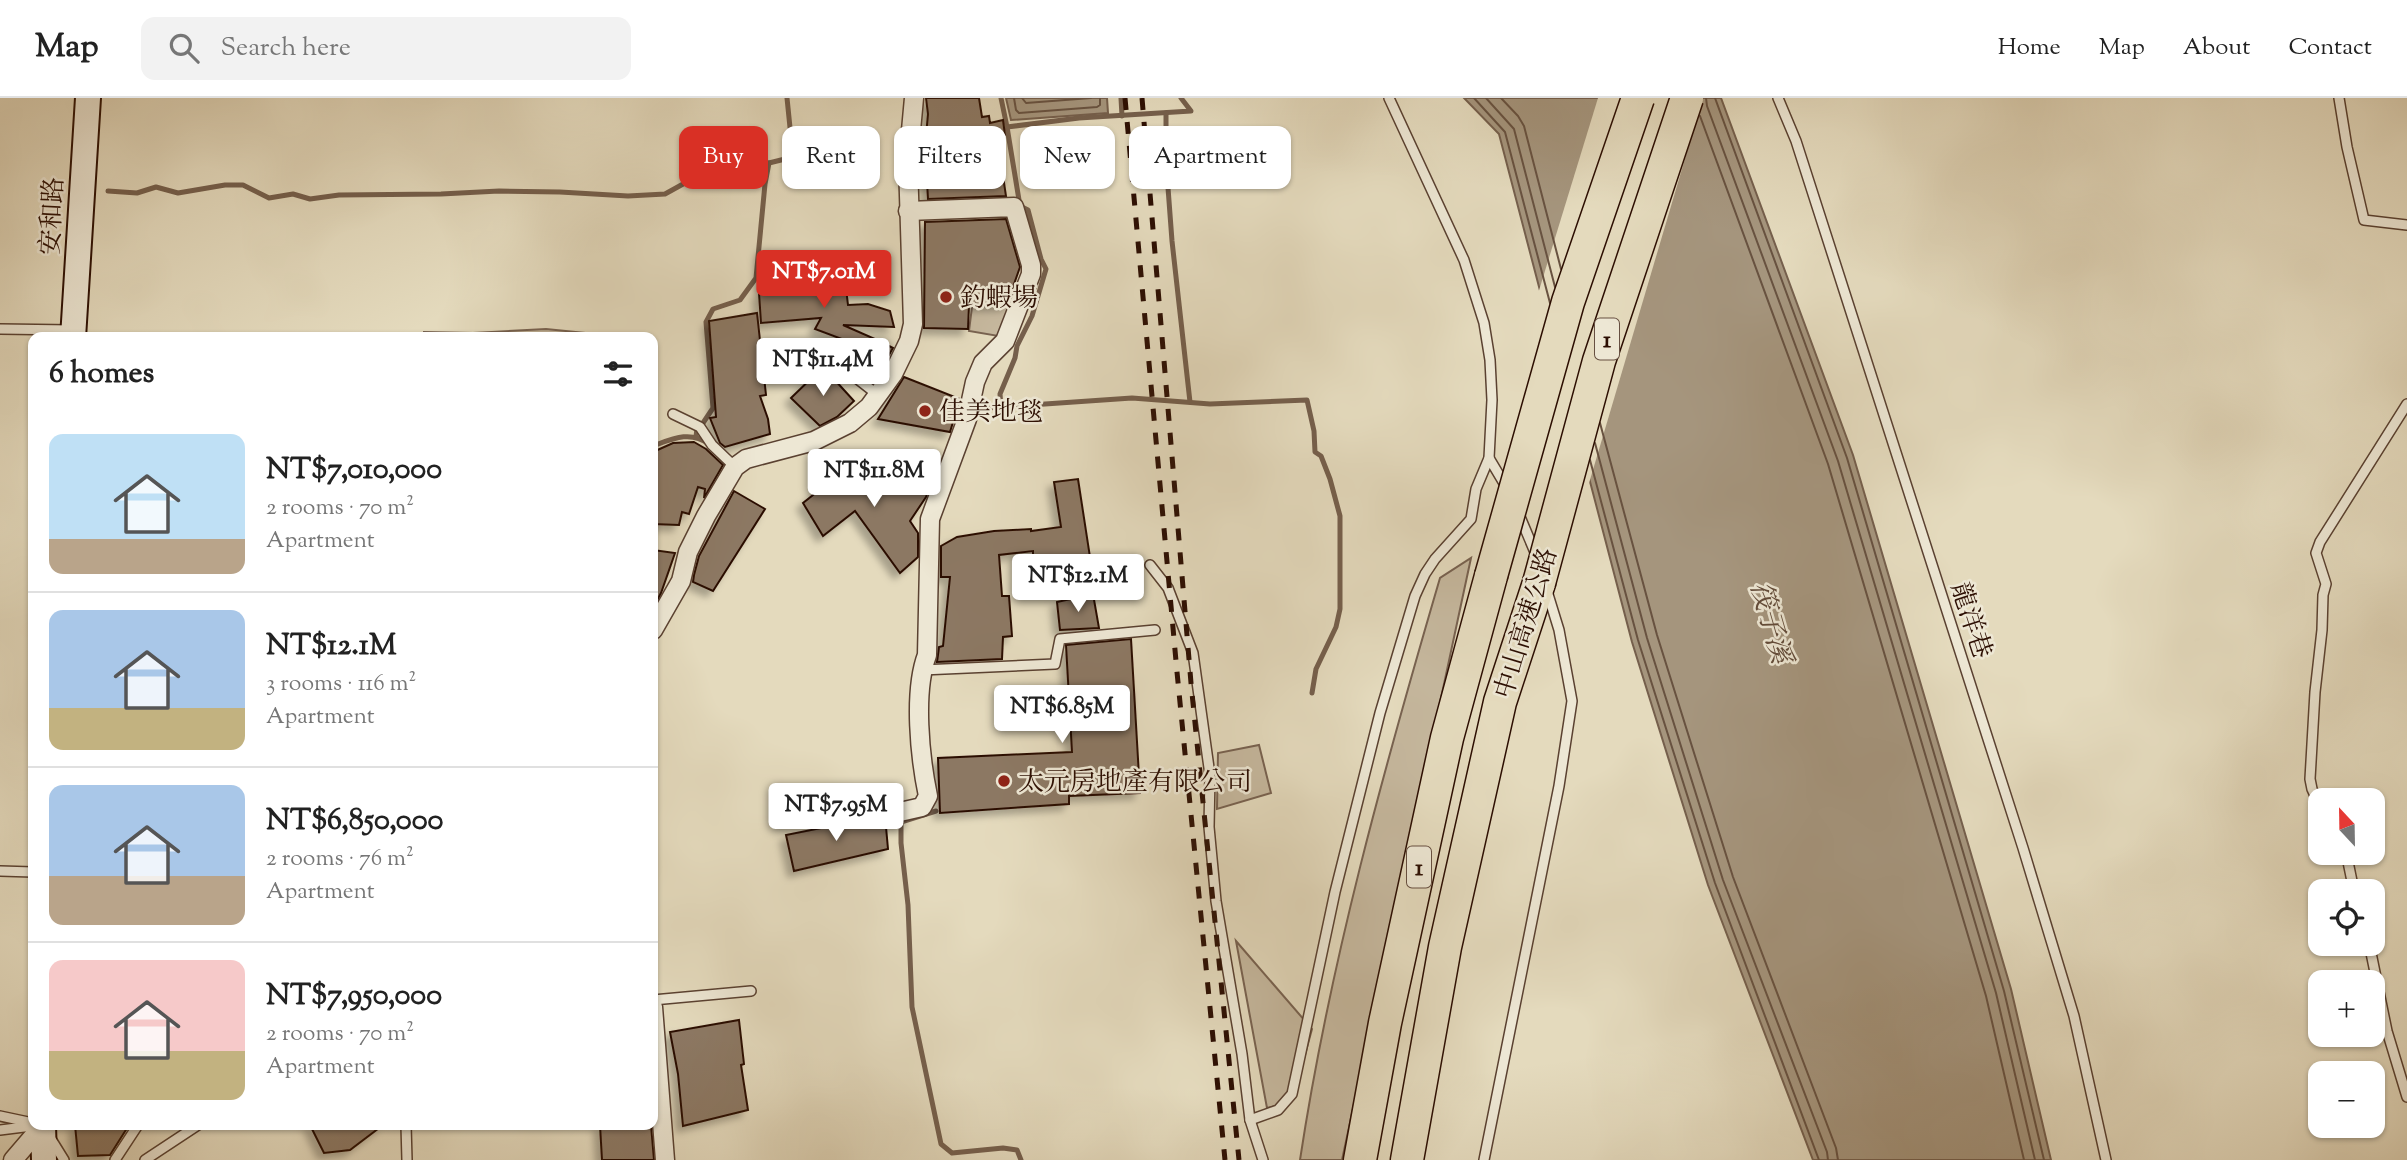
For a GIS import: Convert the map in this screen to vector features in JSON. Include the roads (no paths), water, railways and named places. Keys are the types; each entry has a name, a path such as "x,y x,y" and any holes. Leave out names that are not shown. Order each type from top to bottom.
{"highway":[{"name":"中山高速公路","path":"1360,1160 1385,1023 1447,738 1568,302 1638,98"},
{"name":"中山高速公路","path":"1407,1160 1445,947 1500,702 1539,583 1599,361 1687,98"}],"main road":[{"name":"安和路","path":"73,332 88,98"},
{"path":"42,1130 44,1160"}],"street":[{"path":"658,621 681,581 688,552 735,467 746,459 814,441 850,423 869,407 893,374 909,341 913,324 908,163 914,98"},
{"path":"882,816 922,807 928,796 920,755 922,670 927,655 930,519 967,419 975,382 983,363 1004,341 1028,285 1031,265 1014,207 908,211"},
{"path":"658,1066 666,1160"},
{"path":"13,1160 38,1130"}],"lane":[{"path":"1250,1120 1278,1110 1292,1094 1335,892 1380,713 1415,596 1435,559 1471,519 1476,489 1489,458 1492,400 1490,360 1484,323 1464,260 1389,98"},
{"name":"龍洋巷","path":"1778,98 1796,141 2023,848 2074,1016 2106,1160"},
{"path":"2339,98 2364,220 2407,225"},
{"path":"0,329 44,332"},
{"path":"782,345 801,344 818,348 878,395"},
{"path":"2312,788 2310,779 2315,692 2326,584 2316,553 2320,541 2407,404"},
{"path":"673,414 701,427 712,445 735,467"},
{"path":"1484,1160 1559,786 1572,701 1559,629 1538,560 1509,492 1489,458"},
{"path":"1150,565 1168,589 1193,653 1210,775 1209,827 1216,901 1242,1054 1250,1120 1263,1160"},
{"path":"922,670 1055,664 1060,639 1155,630"},
{"path":"0,871 28,872"},
{"path":"2372,956 2387,1031 2407,1097"},
{"path":"658,1000 751,991"},
{"path":"0,1116 28,1122"},
{"path":"0,1129 28,1126"},
{"path":"45,1130 64,1160"},
{"path":"115,1160 135,1130"},
{"path":"145,1160 190,1130"},
{"path":"406,1130 407,1160"}],"water":[{"path":"1006,98 1107,98 1108,113 1011,120"},
{"name":"筏子溪","path":"1464,98 1721,98 1853,455 2011,989 2051,1160 1813,1160 1708,885 1632,642 1499,134"}],"waterway":[{"path":"696,437 697,428 713,408 706,322 713,309 740,300 756,278 769,163 793,157 787,98"},
{"path":"1001,98 1007,127 1079,118 1191,111 1181,98"},
{"path":"1121,98 1122,116"},
{"path":"1166,113 1166,161 1172,241 1190,402"},
{"path":"1001,407 1000,394 1015,358 1017,346 1032,316 1046,269 1028,210 1020,206 1007,127"},
{"path":"108,191 137,193 156,187 178,193 225,185 243,185 269,198 293,194 310,199 339,195 499,191 628,196 665,194 712,168 769,163"},
{"path":"978,411 1007,404 1015,406 1132,398 1210,404 1307,400 1314,431 1315,452 1321,456 1330,479 1340,516 1340,609 1336,627 1316,669 1312,693"},
{"path":"658,444 688,437 695,437 709,444"},
{"path":"936,811 901,822 901,843 908,905 912,1007 941,1144 952,1153 1003,1148 1017,1150 1021,1160"}],"railway":[{"path":"1125,98 1225,1160"},
{"path":"1142,98 1191,683 1239,1160"}],"place":[{"name":"釣蝦場","path":"946,297"},
{"name":"佳美地毯","path":"925,411"},
{"name":"太元房地產有限公司","path":"1004,781"}]}
